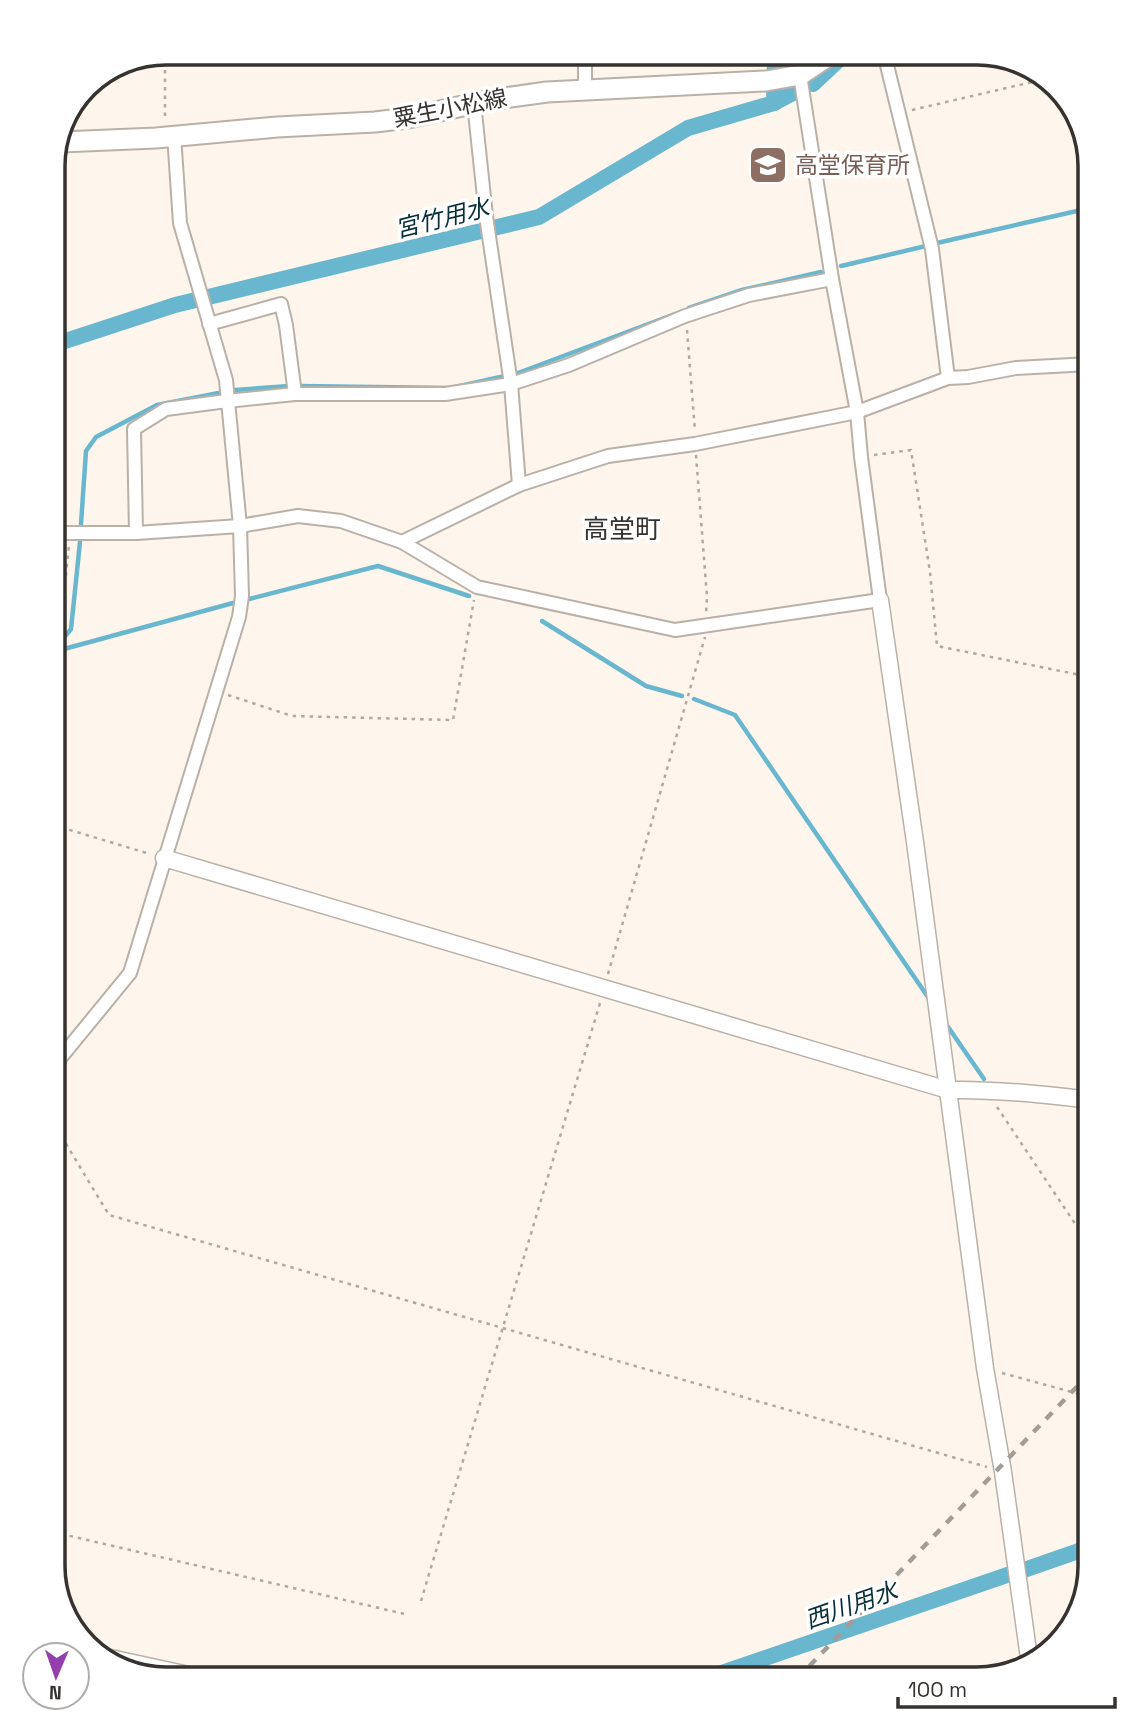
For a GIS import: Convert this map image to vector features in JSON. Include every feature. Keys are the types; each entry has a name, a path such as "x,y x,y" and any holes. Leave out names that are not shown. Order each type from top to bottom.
{"main road":[{"name":"粟生小松線","path":"68,142 375,122 408,118 519,94 766,81 795,76 813,65"}],"street":[{"path":"585,65 585,90"},
{"path":"887,65 932,250 948,378"},
{"path":"795,76 857,412 880,600 985,1368 1003,1472 1028,1654"},
{"path":"474,103 486,216 510,382 519,485"},
{"path":"65,1051 130,973 239,617 242,596 240,526 226,380 180,223 170,136"},
{"path":"136,533 134,429 166,409 295,394 444,394 510,382 569,365 685,316 749,295 832,279"},
{"path":"208,318 281,304 295,394"},
{"path":"402,542 519,485 608,456 695,444 857,412 948,378 1016,368 1078,365"},
{"path":"65,534 240,526 298,516 341,521 402,542 477,587 675,630 880,600"},
{"path":"164,858 948,1090 985,1089 1078,1099"}],"path":[{"path":"166,65 170,136"},
{"path":"900,113 1033,82"},
{"path":"421,1601 705,643 707,597 685,316"},
{"path":"861,457 911,450 930,572 937,646 1078,675"},
{"path":"65,580 69,535"},
{"path":"216,691 292,716 453,720 477,587"},
{"path":"65,829 164,858"},
{"path":"985,1089 1078,1228"},
{"path":"65,1142 109,1215 1003,1472"},
{"path":"985,1368 1078,1394"},
{"path":"65,1535 409,1615"}],"waterway":[{"name":"宮竹用水","path":"65,341 175,305 539,217 688,128 774,103 775,65"},
{"path":"813,84 833,65"},
{"path":"774,103 793,93"},
{"path":"937,243 1078,211"},
{"path":"841,266 926,246"},
{"path":"689,308 742,290 821,272"},
{"path":"299,386 451,388 518,373 675,314"},
{"path":"235,390 289,386"},
{"path":"81,524 86,451 96,437 157,405 224,392"},
{"path":"65,636 71,629 80,542"},
{"path":"249,599 378,566 469,596"},
{"path":"65,649 233,603"},
{"path":"542,621 646,686 682,696"},
{"path":"694,699 735,715 930,1000"},
{"path":"946,1024 984,1079"},
{"name":"西川用水","path":"1024,1570 1078,1551"},
{"name":"西川用水","path":"739,1667 1013,1573"}],"railway":[{"path":"808,1667 1078,1386"}],"place":[{"name":"高堂保育所","path":"768,165"}],"district":[{"name":"高堂町","path":"622,529"}]}
